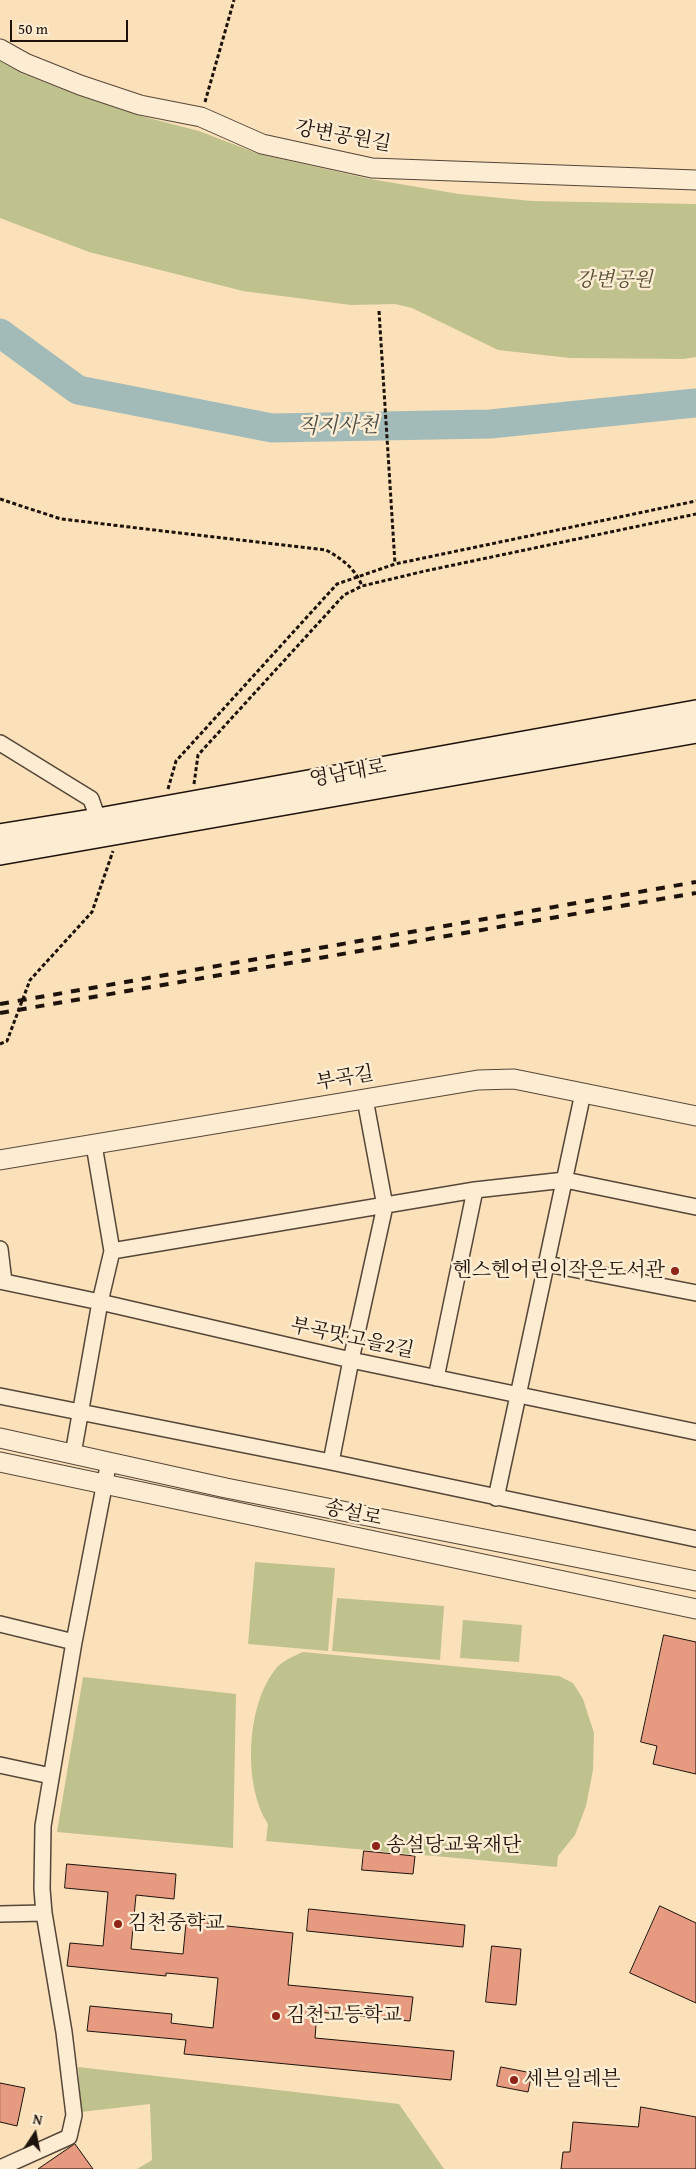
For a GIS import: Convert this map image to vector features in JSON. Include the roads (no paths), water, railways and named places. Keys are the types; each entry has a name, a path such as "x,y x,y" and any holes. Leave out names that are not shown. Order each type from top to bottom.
{"main road":[{"name":"영남대로","path":"0,835 696,711"},
{"name":"영남대로","path":"0,854 696,732"}],"street":[{"name":"강변공원길","path":"0,49 26,63 80,85 140,105 201,117 262,144 372,168 696,180"},
{"path":"0,743 91,799 98,819"},
{"name":"부곡길","path":"0,1160 478,1080 514,1079 696,1116"},
{"path":"496,1498 583,1093"},
{"path":"331,1462 385,1206 365,1099"},
{"path":"73,1454 82,1412 100,1302 112,1251 94,1145"},
{"path":"112,1251 475,1190 565,1180 696,1207"},
{"path":"436,1378 475,1190"},
{"path":"0,1249 2,1282"},
{"path":"547,1264 696,1293"},
{"name":"부곡맛고을2길","path":"2,1282 100,1302 351,1360 696,1432"},
{"path":"0,1396 331,1462 696,1540"},
{"name":"송설로","path":"0,1438 236,1490 696,1581"},
{"path":"0,2168 69,2137 74,2115 64,2032 44,1913 42,1889 43,1826 74,1642 109,1461"},
{"name":"송설로","path":"0,1462 696,1609"},
{"path":"0,1624 74,1642"},
{"path":"0,1765 51,1776"},
{"path":"0,1914 44,1913"}],"waterway":[{"name":"직지사천","path":"0,333 78,390 272,428 490,424 696,403"}],"railway":[{"path":"0,1004 696,882"},
{"path":"0,1013 696,893"}],"place":[{"name":"헨스헨어린이작은도서관","path":"675,1271"},
{"name":"송설당교육재단","path":"376,1846"},
{"name":"김천중학교","path":"118,1924"},
{"name":"김천고등학교","path":"276,2016"},
{"name":"세븐일레븐","path":"514,2080"}],"park label":[{"name":"강변공원","path":"614,281"}]}
